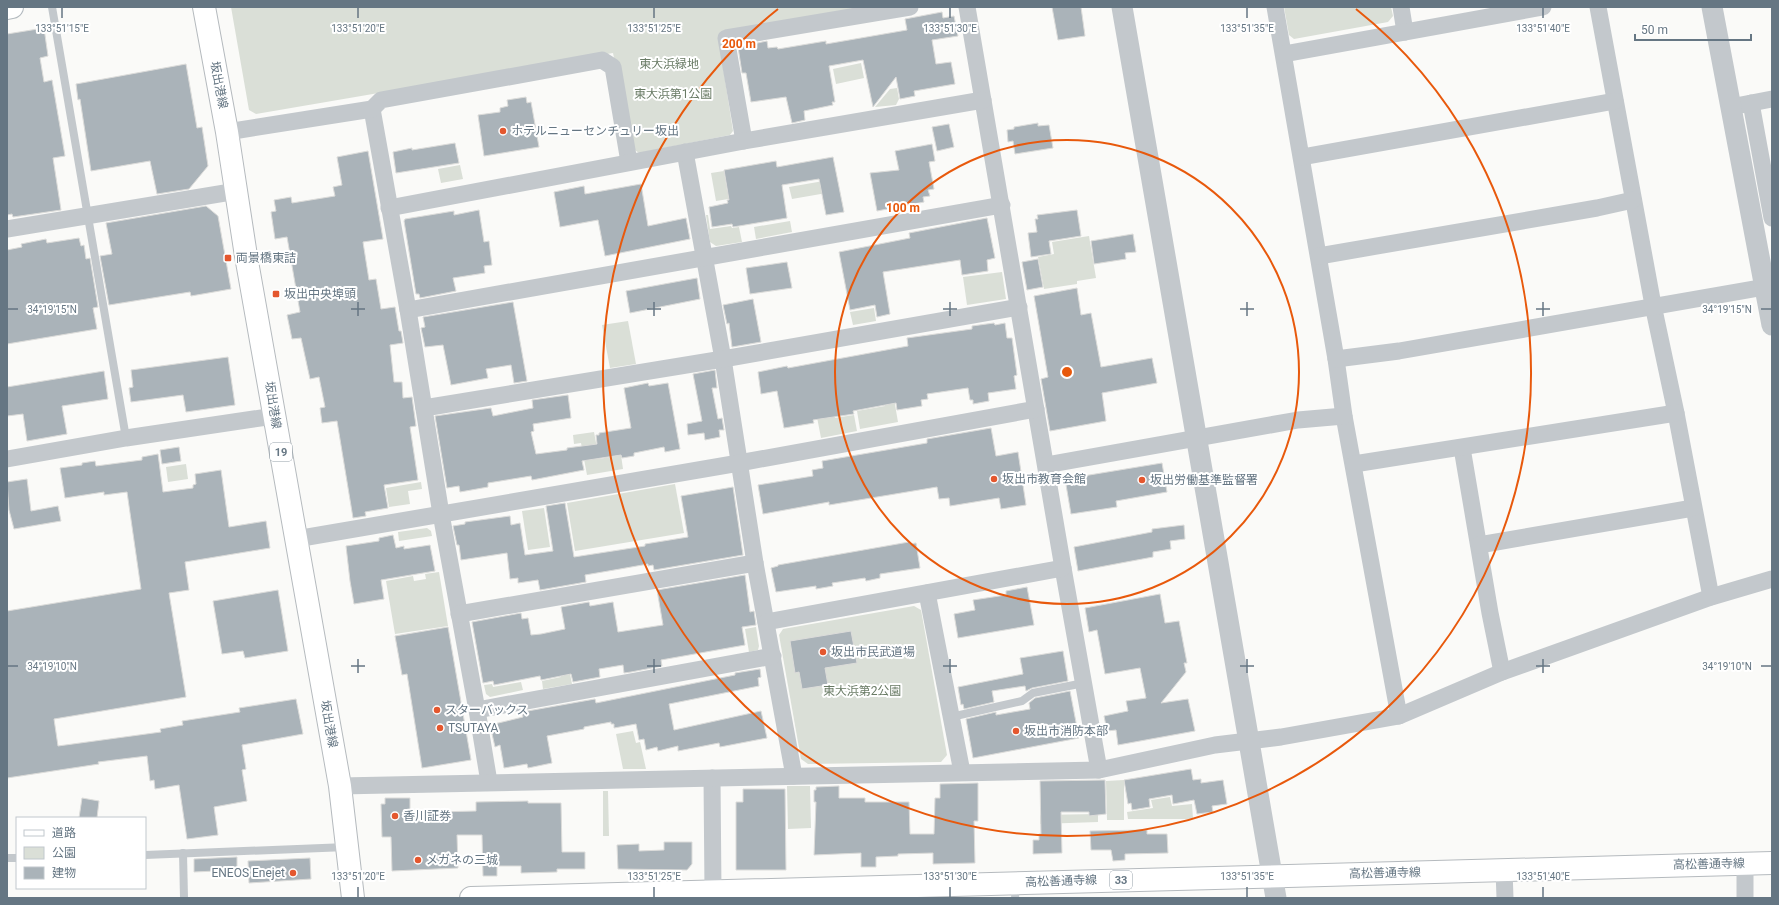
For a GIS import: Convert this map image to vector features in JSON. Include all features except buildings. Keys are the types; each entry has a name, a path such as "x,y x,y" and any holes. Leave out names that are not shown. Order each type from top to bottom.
{"main road":[{"path":"7,8 12,7"},
{"name":"坂出港線","path":"204,7 237,191 246,256 340,786 353,898"},
{"name":"高松善通寺線","path":"471,898 661,895 713,891 1016,890 1272,876 1772,863"}],"street":[{"path":"744,141 726,38 910,7"},
{"path":"967,7 1099,770"},
{"path":"1122,7 1198,438 1248,741 1276,898"},
{"path":"1275,7 1319,256 1344,416 1399,716"},
{"path":"1401,7 1404,32"},
{"path":"1284,54 1543,7"},
{"path":"1598,7 1653,305 1676,413 1711,597"},
{"path":"1712,7 1772,214"},
{"path":"227,132 372,109 381,100 602,60 613,68 629,162"},
{"path":"1741,105 1772,99"},
{"path":"389,208 744,141 983,100"},
{"path":"1302,157 1615,101"},
{"path":"1741,105 1765,286 1772,324"},
{"path":"372,109 408,310 441,514 489,782"},
{"path":"685,152 723,359 766,622 794,776"},
{"path":"7,229 237,191"},
{"path":"1319,256 1597,208 1633,200"},
{"path":"408,310 1002,204"},
{"path":"1336,359 1399,350 1765,286"},
{"path":"424,408 723,359 1019,307"},
{"path":"296,539 739,463 1036,409"},
{"path":"1354,464 1676,413"},
{"path":"7,459 126,438 274,416"},
{"path":"1046,466 1298,420 1344,416"},
{"path":"1462,448 1502,672"},
{"path":"1479,545 1693,508"},
{"path":"459,614 756,563"},
{"path":"766,622 1063,568"},
{"path":"340,786 1099,770 1215,745 1281,737 1399,716 1502,672 1711,597 1772,579"},
{"path":"927,593 962,772"},
{"path":"477,710 772,656"},
{"path":"712,778 713,891"},
{"path":"1744,863 1745,898"},
{"path":"1504,870 1505,898"}],"lane":[{"path":"52,7 126,438"},
{"path":"951,717 1022,702 1033,693 1084,684"},
{"path":"146,855 348,847"},
{"path":"183,853 184,898"}],"green space":[{"name":"東大浜緑地","path":"231,7 878,7 718,35 733,131 730,135 639,153 632,148 613,53 256,114 249,110"},
{"path":"1284,7 1391,7 1393,16 1388,22 1294,39 1289,35"},
{"path":"861,63 864,78 836,84 833,69"},
{"path":"897,88 899,99 896,105 875,107 890,89"},
{"path":"460,165 463,179 441,183 438,169"},
{"path":"724,171 727,190 780,181 747,196 716,201 711,173"},
{"path":"835,179 838,191 792,199 789,187"},
{"path":"706,215 708,215 710,229 731,226 732,228 739,227 742,242 716,246 710,242"},
{"path":"790,221 792,232 756,239 754,227"},
{"path":"1089,236 1096,278 1077,281 1077,284 1044,289 1038,257 1054,254 1052,242"},
{"path":"1002,272 1006,299 967,305 963,277"},
{"path":"874,308 876,321 853,325 850,312"},
{"path":"628,321 636,364 610,368 602,325"},
{"path":"894,399 898,422 860,429 857,411 885,406 884,401"},
{"path":"816,412 834,414 835,418 854,415 857,431 821,438"},
{"path":"594,432 599,459 621,455 623,469 587,475 581,443 574,444 573,435"},
{"path":"186,464 188,479 168,482 166,467"},
{"path":"421,482 422,489 408,491 410,504 389,507 386,488"},
{"path":"675,484 684,533 575,551 567,503"},
{"path":"544,508 550,547 528,550 522,511"},
{"path":"427,528 431,531 432,536 399,541 398,532"},
{"path":"439,572 448,626 395,634 386,581 413,576 414,581 426,579 425,574"},
{"name":"東大浜第2公園","path":"914,606 921,610 947,755 941,762 808,764 801,759 779,635 783,629"},
{"path":"756,627 759,646 758,650 749,652 745,629"},
{"path":"569,669 572,684 543,689 542,681 561,677 560,671"},
{"path":"521,682 523,690 490,697 486,694 484,685 492,684 493,687"},
{"path":"633,731 636,743 640,742 646,769 623,769 616,734"},
{"path":"1124,780 1124,820 1107,820 1106,781"},
{"path":"787,786 810,786 811,828 788,829"},
{"path":"603,791 608,791 609,836 603,836"},
{"path":"1170,797 1172,806 1192,804 1193,819 1128,819 1127,812 1153,808 1151,800"},
{"path":"1098,814 1098,822 1040,824 1040,815"}],"place":[{"name":"ホテルニューセンチュリー坂出","path":"503,131"},
{"name":"両景橋東詰","path":"228,258"},
{"name":"坂出中央埠頭","path":"276,294"},
{"name":"坂出市教育会館","path":"994,479"},
{"name":"坂出労働基準監督署","path":"1142,480"},
{"name":"坂出市民武道場","path":"823,652"},
{"name":"スターバックス","path":"437,710"},
{"name":"TSUTAYA","path":"440,728"},
{"name":"坂出市消防本部","path":"1016,731"},
{"name":"香川証券","path":"395,816"},
{"name":"メガネの三城","path":"418,860"},
{"name":"ENEOS Enejet","path":"293,873"}],"park label":[{"name":"東大浜第1公園","path":"673,94"}]}
